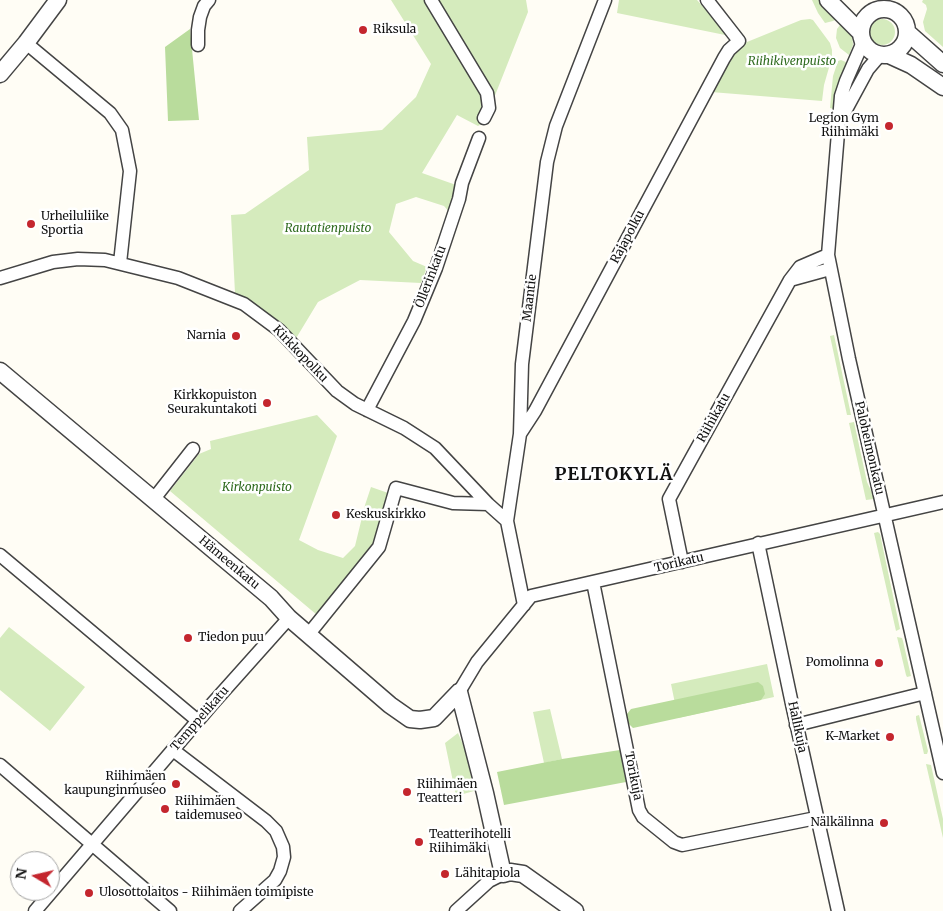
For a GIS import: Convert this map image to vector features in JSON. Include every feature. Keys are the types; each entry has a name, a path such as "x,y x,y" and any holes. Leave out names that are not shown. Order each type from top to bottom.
{"street":[{"path":"0,74 58,0"},
{"path":"198,45 200,17 204,6 209,0"},
{"path":"431,0 487,93 489,108 484,118"},
{"name":"Maantie","path":"524,605 507,521 520,434 522,364 547,162 556,126 605,0"},
{"name":"Rajapolku","path":"520,434 535,411 724,58 729,50 739,41 707,0"},
{"path":"828,0 862,37 872,52 911,65 943,87"},
{"path":"862,37 862,24 873,5 896,13 905,23 906,41 901,48 884,55"},
{"path":"907,32 943,64"},
{"name":"Paloheimonkatu","path":"862,37 841,96 828,255 884,515 943,773"},
{"path":"26,43 110,113 122,130 130,171 120,263"},
{"name":"Paloheimonkatu","path":"840,119 868,69 884,55"},
{"name":"Öllerinkatu","path":"367,410 407,335 436,268 459,199 462,183 479,138"},
{"name":"Riihikatu","path":"682,562 669,500 790,280 800,266 828,255"},
{"name":"Kirkkopolku","path":"0,278 53,262 105,260 178,278 244,304 279,330 337,391 355,404 404,428 435,448 488,504 507,521"},
{"path":"790,280 830,269"},
{"name":"Hämeenkatu","path":"0,371 271,598 308,635 390,705 410,719 434,718 459,692"},
{"path":"153,500 193,449"},
{"path":"308,635 379,546 396,488 453,503 488,504"},
{"name":"Torikatu","path":"459,692 477,662 531,596 943,502"},
{"name":"Hallikuja","path":"758,543 816,818 838,911"},
{"path":"0,555 198,721"},
{"name":"Torikuja","path":"593,582 639,810 643,817 674,842 682,845 816,818"},
{"name":"Temppelikatu","path":"35,911 289,618"},
{"path":"459,692 485,793 503,874"},
{"path":"796,725 925,693"},
{"path":"173,750 266,821 276,831 283,847 284,857 275,880 240,911"},
{"path":"0,765 170,911"},
{"path":"456,911 489,881 510,872 523,874 575,911"}],"green space":[{"name":"Rautatienpuisto","path":"391,0 526,0 528,12 485,122 478,126 457,115 422,173 459,186 451,214 444,206 416,197 396,204 389,232 413,261 427,267 421,283 360,280 318,302 295,340 265,311 235,293 231,215 245,214 309,170 307,137 382,130 416,97 431,64"},
{"path":"619,0 697,0 730,36 617,13"},
{"path":"812,0 822,0 839,18 825,23"},
{"path":"923,0 943,0 943,47 925,31 923,22 927,9 926,5 922,2"},
{"path":"882,19 891,23 895,32 891,41 882,45 873,41 869,32 873,23"},
{"name":"Riihikivenpuisto","path":"801,20 813,20 830,43 832,50 822,101 711,92 733,52 747,42"},
{"path":"843,21 852,34 853,45 849,55 840,48 836,38 837,29"},
{"path":"190,29 199,120 168,121 165,47"},
{"path":"841,60 848,63 839,87 834,109 830,108 833,76 838,61"},
{"path":"834,335 851,415 847,415 830,336"},
{"name":"Kirkonpuisto","path":"317,415 337,436 299,540 318,550 343,558 355,546 371,487 391,494 376,544 317,615 170,491 199,454 211,449 210,441"},
{"path":"854,422 867,482 874,499 866,500 849,423"},
{"path":"878,532 880,534 900,629 896,631 874,533"},
{"path":"9,627 85,687 50,731 0,690 0,638"},
{"path":"897,637 902,638 911,676 907,677 906,675"},
{"path":"767,664 774,697 678,718 671,684"},
{"path":"758,682 763,686 765,694 761,700 633,728 627,722 627,714 631,709"},
{"path":"550,709 562,759 544,763 533,712"},
{"path":"919,715 928,751 927,754 924,754 916,719 916,716"},
{"path":"458,733 465,749 474,791 456,796 445,743"},
{"path":"620,750 626,782 504,805 497,772"},
{"path":"926,764 931,765 943,819 943,838"}],"place":[{"name":"Riksula","path":"363,30"},
{"name":"Legion Gym Riihimäki","path":"889,126"},
{"name":"Urheiluliike Sportia","path":"31,224"},
{"name":"Narnia","path":"236,336"},
{"name":"Kirkkopuiston Seurakuntakoti","path":"267,403"},
{"name":"Keskuskirkko","path":"336,515"},
{"name":"Tiedon puu","path":"188,638"},
{"name":"Pomolinna","path":"879,663"},
{"name":"K-Market","path":"890,737"},
{"name":"Riihimäen kaupunginmuseo","path":"176,784"},
{"name":"Riihimäen Teatteri","path":"407,792"},
{"name":"Riihimäen taidemuseo","path":"165,809"},
{"name":"Nälkälinna","path":"884,823"},
{"name":"Teatterihotelli Riihimäki","path":"419,842"},
{"name":"Lähitapiola","path":"445,874"},
{"name":"Ulosottolaitos - Riihimäen toimipiste","path":"89,893"}],"district":[{"name":"PELTOKYLÄ","path":"614,475"}]}
